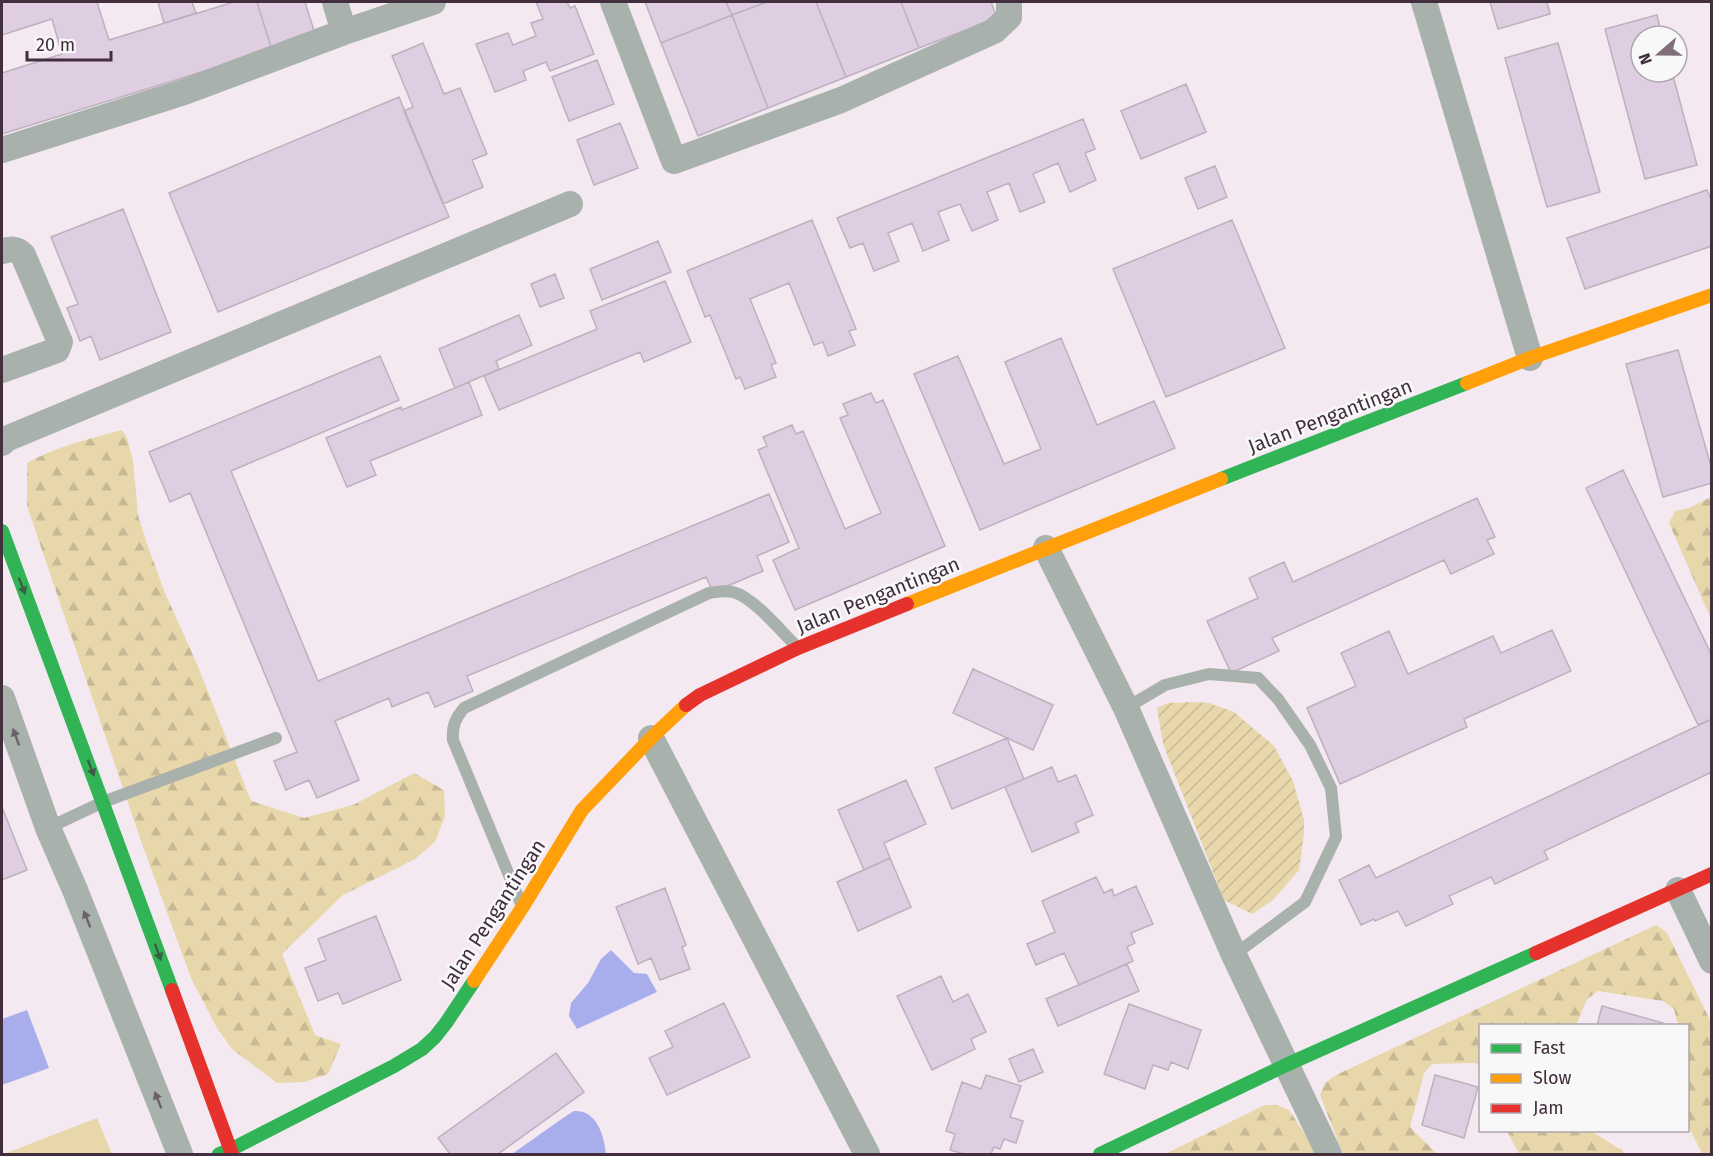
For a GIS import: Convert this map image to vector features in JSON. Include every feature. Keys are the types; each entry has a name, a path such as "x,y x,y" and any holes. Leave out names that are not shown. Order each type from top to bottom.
{"street":[{"path":"334,2 344,32"},
{"path":"2,150 184,92 344,32 433,2"},
{"path":"613,2 674,161 841,100 994,31 1009,17 1009,2"},
{"path":"1424,2 1530,358"},
{"path":"2,443 17,434 570,204"},
{"path":"2,251 18,250 23,255 60,342 57,350 2,370"},
{"name":"Jalan Pengantingan","path":"227,1153 394,1066 422,1049 435,1037 522,908 582,810 651,738 700,695 798,648 1046,549 1530,358 1712,295"},
{"path":"2,531 103,802 227,1153"},
{"path":"1046,549 1126,708 1234,955 1329,1155"},
{"path":"2,698 48,828 75,890 180,1155"},
{"path":"651,738 867,1155"},
{"path":"1100,1155 1286,1065 1712,874"},
{"path":"1678,890 1712,961"}],"lane":[{"path":"522,908 453,740 452,728 455,719 464,708 709,593 722,591 736,593 749,600 798,648"},
{"path":"1126,708 1165,685 1209,674 1258,678 1278,699 1310,745 1331,788 1336,837 1305,902 1234,955"},
{"path":"48,828 103,802 276,738"}],"green space":[{"path":"122,430 127,438 133,461 138,515 146,541 165,593 197,664 251,801 304,818 353,805 414,773 444,790 445,816 435,842 415,859 343,895 282,954 315,1035 341,1044 328,1074 304,1082 277,1083 232,1049 217,1028 191,978 141,841 27,506 27,463 62,447"},
{"path":"1711,497 1711,619 1669,523 1675,511 1689,508"},
{"path":"1168,703 1209,703 1234,712 1274,746 1293,781 1304,820 1299,870 1273,900 1252,914 1224,900 1163,744 1157,708"},
{"path":"1656,925 1667,933 1711,1022 1711,1154 1702,1153 1689,1128 1689,1024 1678,1024 1674,1009 1663,1001 1598,991 1587,999 1575,1024 1479,1024 1479,1065 1475,1063 1432,1064 1424,1073 1410,1127 1437,1154 1343,1154 1320,1095 1325,1083 1336,1075"},
{"path":"1265,1105 1277,1105 1289,1110 1318,1154 1165,1154"},
{"path":"97,1118 112,1154 4,1154"},
{"path":"1508,1132 1593,1132 1623,1151 1623,1154 1519,1154"}],"water":[{"path":"611,950 634,973 647,974 657,992 577,1029 569,1016 571,1003 588,983 601,959"},
{"path":"27,1010 49,1068 2,1085 2,1019"},
{"path":"574,1111 582,1112 594,1119 601,1132 606,1154 512,1154 563,1118"}],"building":[{"path":"2,2 97,2 109,40 234,2 257,2 272,50 2,134 2,73 62,54 52,19 2,35"},
{"path":"158,2 192,2 196,13 164,23"},
{"path":"257,2 305,2 316,37 272,50"},
{"path":"536,2 567,2 570,8 575,6 594,54 550,71 546,62 523,71 526,80 495,92 476,44 508,33 513,45 536,36 531,23 543,19"},
{"path":"645,2 726,2 732,15 661,43"},
{"path":"726,2 767,2 732,15"},
{"path":"767,2 816,2 846,77 768,108 732,15"},
{"path":"816,2 901,2 919,48 846,77"},
{"path":"901,2 991,2 997,18 919,48"},
{"path":"1490,2 1547,2 1550,14 1498,29"},
{"path":"732,15 768,108 698,136 661,43"},
{"path":"1657,15 1659,24 1629,24 1629,84 1675,84 1697,165 1645,179 1605,29"},
{"path":"423,43 444,94 460,88 487,154 472,160 483,187 443,204 404,111 413,107 392,56"},
{"path":"1558,43 1600,192 1547,207 1505,58"},
{"path":"597,60 614,104 569,121 552,77"},
{"path":"1186,84 1206,132 1141,159 1121,111"},
{"path":"399,97 449,217 218,312 169,193"},
{"path":"1083,119 1095,149 1085,153 1096,180 1070,192 1058,163 1033,174 1045,202 1020,212 1009,183 987,192 998,220 972,231 960,204 938,212 949,240 923,251 912,223 888,233 899,261 874,271 863,243 850,248 837,218"},
{"path":"620,123 638,168 594,185 577,140"},
{"path":"1215,166 1227,197 1198,209 1185,178"},
{"path":"1707,190 1712,202 1712,246 1585,289 1567,238"},
{"path":"123,209 171,332 100,360 91,336 80,341 67,308 78,304 51,237"},
{"path":"812,220 856,329 849,331 855,345 828,356 823,342 814,345 789,283 750,299 776,363 771,365 776,377 745,389 740,377 736,379 710,315 705,317 687,271"},
{"path":"1232,220 1285,348 1166,397 1113,269"},
{"path":"658,241 671,272 602,300 590,269"},
{"path":"555,274 564,298 540,307 531,284"},
{"path":"665,281 691,342 644,362 640,352 499,410 484,376 597,329 590,311"},
{"path":"519,315 532,345 496,361 499,369 455,388 439,349"},
{"path":"1061,338 1097,425 1154,401 1175,448 980,530 914,374 958,356 1004,464 1041,449 1005,362"},
{"path":"1678,350 1712,470 1712,483 1663,497 1626,364"},
{"path":"380,356 399,400 231,471 318,681 769,494 789,542 757,556 763,571 713,592 706,577 467,676 473,691 435,707 428,692 392,707 389,698 335,721 359,780 317,798 309,780 286,790 274,761 297,752 190,493 170,502 149,452"},
{"path":"469,382 482,415 370,461 376,475 347,487 326,438"},
{"path":"871,393 876,403 883,400 945,546 795,610 773,560 799,548 758,450 767,446 763,437 792,425 796,434 803,431 845,529 881,513 840,418 848,415 843,404"},
{"path":"1623,470 1712,656 1712,719 1698,725 1586,488"},
{"path":"1477,498 1495,537 1487,540 1494,554 1451,574 1444,560 1272,638 1279,651 1231,673 1207,621 1258,598 1249,578 1284,562 1293,582"},
{"path":"1552,630 1571,671 1464,719 1467,727 1340,784 1307,708 1356,686 1341,653 1389,631 1408,674 1493,636 1501,653"},
{"path":"973,669 1053,705 1033,750 953,713"},
{"path":"1712,719 1712,772 1544,851 1548,859 1495,884 1491,877 1449,896 1453,904 1406,926 1398,911 1361,925 1339,880 1369,865 1376,878"},
{"path":"1007,738 1024,779 952,809 935,768"},
{"path":"1052,767 1058,782 1076,775 1093,815 1075,823 1079,832 1032,852 1005,787"},
{"path":"906,780 926,824 884,843 890,858 864,870 838,810"},
{"path":"2,807 27,870 2,880"},
{"path":"890,858 911,907 858,931 837,882"},
{"path":"1096,877 1104,893 1112,889 1114,896 1136,886 1153,924 1131,933 1135,943 1127,947 1133,961 1079,985 1064,953 1036,965 1027,944 1055,932 1042,901"},
{"path":"665,888 686,945 682,947 690,969 660,980 651,958 638,964 616,907"},
{"path":"376,916 401,980 343,1004 338,993 318,1001 305,968 326,960 318,939"},
{"path":"1127,964 1139,991 1058,1026 1046,999"},
{"path":"941,976 953,1002 968,994 986,1032 971,1039 975,1049 932,1070 897,996"},
{"path":"724,1003 750,1057 667,1095 649,1058 673,1047 665,1031"},
{"path":"1129,1004 1201,1030 1188,1069 1171,1062 1168,1070 1153,1065 1145,1089 1104,1074"},
{"path":"1602,1006 1663,1023 1663,1024 1598,1024"},
{"path":"1033,1049 1043,1072 1019,1082 1009,1059"},
{"path":"556,1053 584,1092 498,1154 450,1154 438,1138"},
{"path":"986,1075 1021,1086 1010,1117 1023,1121 1016,1143 1004,1139 1000,1149 994,1147 991,1154 964,1154 950,1150 955,1134 946,1131 962,1082 981,1089"},
{"path":"1435,1075 1478,1087 1464,1138 1422,1125"}],"traffic: fast":[{"path":"1221,479 1467,383"},
{"path":"2,531 172,990"},
{"path":"1100,1154 1286,1065 1536,953"},
{"path":"219,1154 394,1066 422,1049 446,1023 474,981"}],"traffic: slow":[{"path":"1467,383 1530,358 1712,295"},
{"path":"907,604 1221,479"},
{"path":"474,981 582,810 686,705"}],"traffic: jam":[{"path":"686,705 700,695 798,648 907,604"},
{"path":"1536,953 1712,874"},
{"path":"172,990 232,1154"}]}
